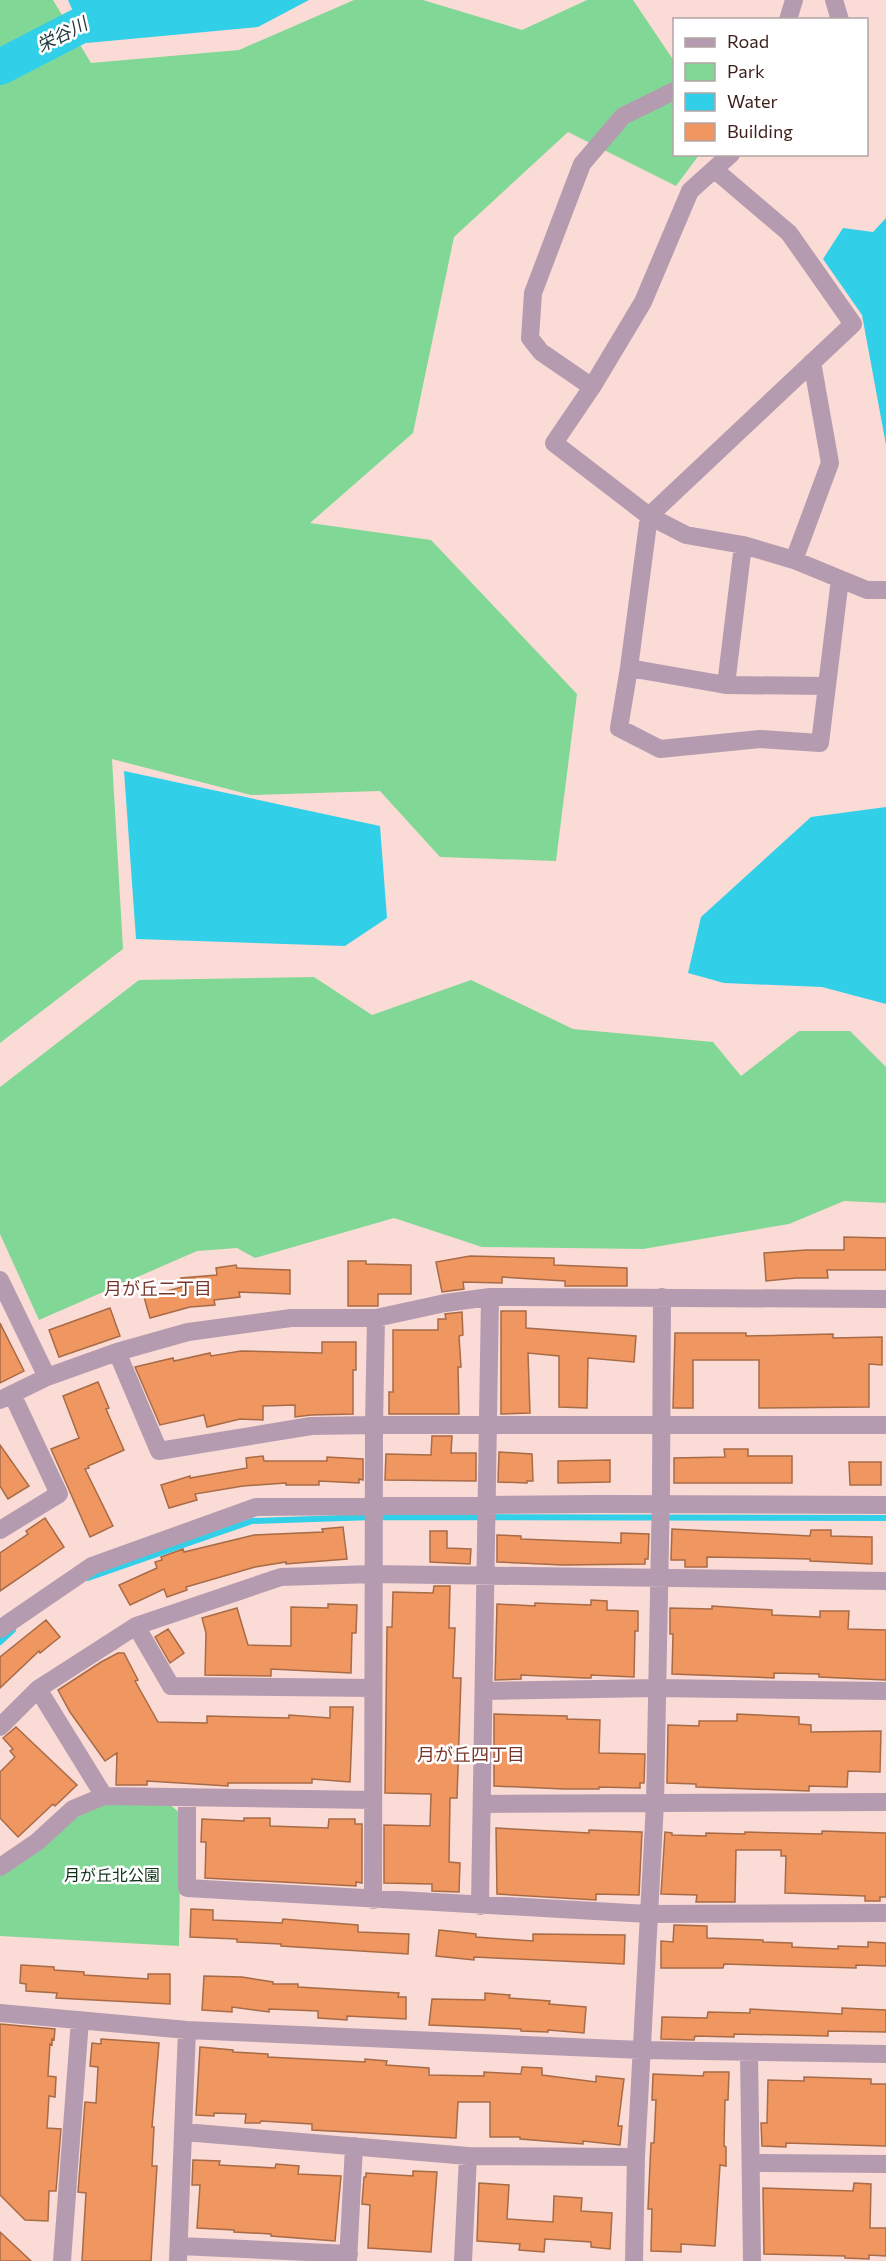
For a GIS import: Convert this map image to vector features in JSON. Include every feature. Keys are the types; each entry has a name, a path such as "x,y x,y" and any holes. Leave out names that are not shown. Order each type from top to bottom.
{"street":[{"path":"789,18 794,0"},
{"path":"834,0 839,18"},
{"path":"592,387 541,352 530,338 533,293 582,164 623,116 673,92"},
{"path":"729,156 690,191 643,302 592,387 554,443 649,516 686,535 743,545 794,560 867,590 886,590"},
{"path":"715,170 789,233 853,324 649,516 619,729 660,749 760,739 820,744 840,579"},
{"path":"794,560 830,463 812,362"},
{"path":"726,685 743,545"},
{"path":"629,668 726,685 827,686"},
{"path":"0,1280 47,1377"},
{"path":"480,1906 490,1297"},
{"path":"0,1530 59,1494 6,1397 47,1377 117,1352 189,1332 279,1319 376,1318 445,1302 490,1297 886,1299"},
{"path":"634,2261 636,2157 655,1803 660,1579 662,1297"},
{"path":"373,1900 372,1574 375,1506 376,1318"},
{"path":"117,1352 159,1451 311,1426 886,1425"},
{"path":"0,1629 92,1566 256,1507 886,1505"},
{"path":"0,1727 38,1689 136,1626 281,1577 372,1574 886,1581"},
{"path":"136,1626 171,1686 373,1688"},
{"path":"484,1691 656,1688 886,1691"},
{"path":"38,1689 104,1796"},
{"path":"0,1867 37,1842 73,1809 104,1796 373,1800"},
{"path":"188,1797 187,1888 648,1914 886,1914"},
{"path":"482,1804 886,1802"},
{"path":"0,2013 188,2030 749,2054 886,2054"},
{"path":"62,2261 80,2020"},
{"path":"188,2030 179,2253 348,2258 354,2146"},
{"path":"749,2054 752,2261"},
{"path":"184,2132 468,2156 636,2157"},
{"path":"463,2261 468,2156"},
{"path":"751,2163 886,2164"}],"green space":[{"path":"0,0 53,0 91,63 239,50 354,0 423,0 522,30 587,0 633,0 673,60 673,156 698,156 676,186 568,132 454,237 413,433 310,523 431,540 577,694 556,861 440,857 380,791 251,795 112,759 123,949 0,1043"},
{"path":"314,977 372,1015 471,980 573,1029 713,1042 741,1076 799,1031 850,1031 886,1067 886,1203 844,1201 789,1224 643,1249 482,1247 394,1218 255,1258 237,1248 197,1251 39,1320 0,1234 0,1087 139,980"},
{"name":"月が丘北公園","path":"168,1803 181,1814 179,1946 0,1936 0,1874 79,1816 107,1804"}],"water":[{"path":"68,0 309,0 258,27 87,43"},
{"path":"886,218 886,445 862,315 823,259 843,228 873,232"},
{"path":"124,771 380,826 387,918 345,946 136,939"},
{"path":"886,807 886,1004 822,987 724,983 688,973 701,917 811,817"}],"building":[{"path":"844,1237 886,1238 886,1270 827,1270 828,1278 766,1281 764,1253 844,1250"},
{"path":"470,1256 554,1258 554,1265 627,1268 627,1286 565,1286 565,1281 502,1277 502,1283 463,1282 464,1289 442,1292 436,1262"},
{"path":"348,1261 366,1261 366,1264 411,1265 411,1294 378,1294 378,1306 348,1306"},
{"path":"236,1265 237,1268 290,1270 290,1294 239,1292 240,1297 214,1300 215,1305 190,1307 150,1318 144,1297 182,1287 181,1278 217,1275 216,1268"},
{"path":"110,1308 120,1336 59,1357 49,1330"},
{"path":"501,1311 526,1311 526,1328 636,1336 634,1362 588,1358 587,1408 559,1407 559,1356 528,1353 530,1413 501,1414"},
{"path":"462,1312 463,1335 459,1336 461,1367 458,1367 459,1414 389,1414 389,1392 393,1392 393,1330 438,1330 438,1319 446,1319 445,1314"},
{"path":"0,1323 24,1371 0,1383"},
{"path":"675,1333 746,1333 746,1336 833,1334 833,1338 882,1337 882,1365 869,1364 869,1407 759,1408 759,1360 693,1360 693,1408 673,1408"},
{"path":"322,1342 356,1342 356,1370 353,1370 353,1414 295,1417 295,1405 263,1406 263,1420 240,1419 207,1427 204,1415 160,1425 135,1367 173,1358 174,1361 210,1353 211,1356 241,1351 322,1353"},
{"path":"98,1382 109,1408 106,1409 124,1450 85,1469 113,1526 90,1537 51,1449 79,1438 63,1396"},
{"path":"432,1436 452,1436 451,1453 476,1453 476,1481 385,1480 386,1454 431,1455"},
{"path":"0,1445 29,1486 8,1499 0,1486"},
{"path":"724,1449 748,1449 748,1456 792,1456 792,1483 674,1483 674,1458 725,1457"},
{"path":"499,1452 532,1454 533,1481 527,1481 527,1483 498,1482"},
{"path":"263,1456 264,1461 327,1461 327,1457 363,1459 363,1480 359,1479 359,1483 319,1481 319,1485 286,1485 286,1483 243,1486 195,1494 197,1500 169,1508 161,1485 190,1476 190,1478 247,1468 246,1458"},
{"path":"610,1460 610,1482 558,1483 558,1461"},
{"path":"849,1462 881,1462 881,1485 850,1485"},
{"path":"45,1518 64,1547 0,1591 0,1553 28,1534 26,1531"},
{"path":"343,1527 347,1559 286,1564 286,1562 255,1567 186,1587 187,1590 167,1597 164,1589 130,1605 119,1585 157,1568 155,1562 162,1560 161,1557 183,1549 184,1552 254,1535 323,1532 322,1529"},
{"path":"672,1529 810,1536 811,1530 831,1530 831,1536 872,1537 872,1564 810,1561 810,1559 707,1557 707,1567 685,1567 685,1560 671,1560"},
{"path":"430,1531 447,1531 447,1548 471,1549 470,1564 430,1562"},
{"path":"621,1533 649,1534 648,1559 645,1559 645,1564 563,1565 497,1562 497,1535 521,1536 521,1539 621,1543"},
{"path":"434,1586 450,1586 449,1628 455,1628 453,1678 461,1678 457,1798 450,1798 449,1862 460,1863 459,1892 432,1891 432,1884 384,1883 384,1825 430,1826 431,1794 385,1793 387,1627 392,1627 393,1592 433,1593"},
{"path":"591,1600 607,1601 607,1610 638,1611 634,1677 591,1675 591,1678 584,1678 521,1675 521,1679 495,1680 497,1604 591,1605"},
{"path":"328,1604 357,1605 356,1633 352,1633 351,1673 271,1669 271,1676 205,1675 206,1633 202,1618 237,1608 248,1645 291,1646 291,1607 328,1608"},
{"path":"712,1606 772,1610 772,1615 820,1617 820,1611 849,1611 848,1629 886,1630 886,1680 819,1677 819,1674 774,1673 774,1678 672,1674 673,1634 670,1634 670,1608 712,1609"},
{"path":"46,1620 60,1637 40,1653 39,1651 0,1688 0,1657"},
{"path":"168,1629 184,1653 170,1663 155,1637"},
{"path":"118,1653 124,1653 138,1680 135,1681 158,1722 207,1723 207,1716 289,1718 289,1715 330,1718 330,1707 353,1707 350,1782 312,1779 312,1783 228,1783 228,1786 147,1781 147,1785 116,1785 117,1753 105,1761 70,1712 58,1690"},
{"path":"494,1714 567,1716 567,1719 600,1720 599,1753 645,1754 644,1783 640,1783 640,1788 599,1787 599,1789 494,1786"},
{"path":"737,1714 799,1717 799,1724 811,1725 811,1732 881,1731 880,1772 848,1771 847,1787 809,1786 809,1791 696,1787 696,1784 667,1783 668,1725 699,1726 699,1721 737,1721"},
{"path":"16,1727 77,1785 18,1837 0,1818 0,1772 15,1757 10,1751 13,1749 3,1738"},
{"path":"244,1818 270,1818 270,1826 328,1828 329,1819 355,1819 355,1824 362,1824 362,1883 356,1882 356,1886 205,1878 206,1842 201,1842 202,1819 244,1821"},
{"path":"496,1828 589,1833 589,1830 642,1832 639,1895 596,1894 596,1900 497,1894"},
{"path":"822,1831 886,1833 886,1897 880,1897 880,1901 865,1901 865,1896 785,1893 786,1856 781,1856 781,1850 736,1850 735,1902 696,1902 697,1895 661,1894 665,1832 672,1833 672,1835 706,1836 706,1833 745,1834 745,1832 822,1834"},
{"path":"191,1909 213,1910 213,1920 282,1923 283,1919 358,1925 358,1932 409,1934 408,1954 281,1946 281,1944 237,1942 237,1939 190,1937"},
{"path":"674,1925 707,1926 707,1938 792,1943 792,1947 838,1949 838,1946 868,1947 868,1942 886,1943 886,1966 856,1965 856,1968 724,1964 723,1968 661,1968 661,1941 673,1942"},
{"path":"439,1930 476,1934 476,1937 533,1941 533,1934 625,1935 624,1964 474,1957 474,1960 436,1956"},
{"path":"21,1965 54,1967 54,1970 84,1972 84,1975 148,1979 148,1974 170,1974 170,2004 56,1998 57,1993 26,1991 26,1984 20,1983"},
{"path":"204,1976 242,1977 273,1982 273,1984 298,1984 298,1987 399,1993 398,1997 406,1997 406,2019 347,2016 347,2020 318,2018 318,2011 269,2009 269,2012 232,2007 232,2012 202,2010"},
{"path":"485,1993 510,1995 509,1998 550,2001 549,2004 586,2007 584,2033 429,2025 432,1999 485,2000"},
{"path":"842,2008 886,2010 886,2032 828,2031 828,2036 734,2034 734,2037 695,2036 694,2040 661,2039 662,2017 707,2018 708,2012 750,2013 750,2009 842,2014"},
{"path":"0,2024 55,2029 54,2040 52,2039 52,2045 50,2044 48,2076 56,2077 55,2097 49,2096 47,2128 61,2129 56,2191 49,2191 48,2221 25,2220 0,2195"},
{"path":"101,2039 159,2043 152,2127 154,2127 152,2166 157,2166 151,2261 82,2261 86,2193 78,2192 85,2102 96,2103 98,2067 90,2066 92,2043 101,2044"},
{"path":"200,2047 268,2054 268,2057 387,2061 386,2065 429,2068 429,2075 484,2076 484,2072 521,2074 522,2067 542,2068 542,2075 596,2082 596,2076 624,2079 618,2126 622,2126 620,2145 520,2139 520,2137 490,2137 490,2102 458,2102 456,2138 312,2130 312,2124 261,2121 260,2123 245,2123 246,2114 196,2115"},
{"path":"704,2072 729,2072 728,2100 725,2100 726,2166 720,2165 715,2246 681,2244 681,2252 651,2251 652,2209 648,2209 651,2143 654,2143 656,2100 652,2100 653,2074 703,2076"},
{"path":"804,2077 871,2079 871,2084 886,2084 886,2146 786,2143 786,2147 762,2146 761,2123 767,2123 768,2080 804,2081"},
{"path":"193,2160 220,2161 219,2165 275,2168 276,2164 299,2166 298,2174 341,2176 335,2241 197,2228 200,2185 192,2185"},
{"path":"413,2171 437,2172 431,2252 368,2248 370,2205 362,2204 366,2173 413,2176"},
{"path":"479,2183 509,2185 507,2219 553,2222 554,2196 582,2198 581,2211 612,2213 610,2249 591,2247 591,2242 545,2239 544,2252 519,2250 520,2244 477,2241"},
{"path":"854,2183 871,2184 870,2228 886,2228 886,2256 869,2255 869,2259 845,2258 845,2256 764,2254 763,2188 853,2191"},
{"path":"0,2232 31,2261 0,2261"}],"waterway":[{"name":"栄谷川","path":"0,67 91,20 161,0"},
{"path":"88,1578 252,1521 374,1517 886,1518"},
{"path":"0,1642 13,1630"}],"district":[{"name":"月が丘二丁目","path":"158,1289"},
{"name":"月が丘四丁目","path":"471,1755"}]}
